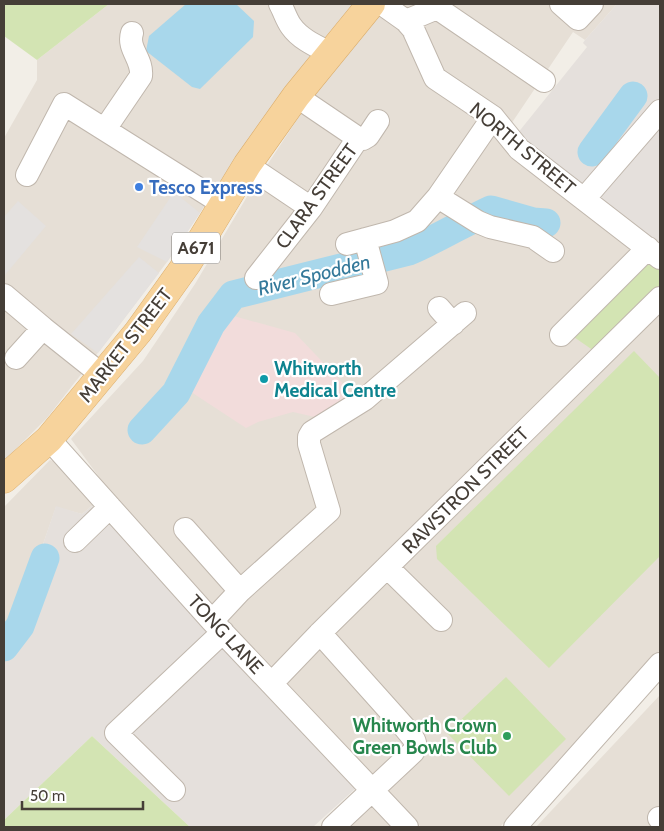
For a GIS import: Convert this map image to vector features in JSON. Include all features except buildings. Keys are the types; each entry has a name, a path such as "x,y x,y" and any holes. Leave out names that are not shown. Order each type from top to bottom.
{"main road":[{"name":"MARKET STREET","path":"4,479 49,439 138,332 188,262 247,165 296,96 371,4"}],"street":[{"path":"280,4 291,26 303,38 314,46 330,53"},
{"name":"NORTH STREET","path":"382,4 406,21 418,37 435,78 493,117 520,150 657,255"},
{"path":"561,4 578,19 592,4"},
{"path":"406,21 437,8 544,81"},
{"path":"105,130 141,76 142,69 130,45 132,33"},
{"path":"296,96 358,138"},
{"path":"26,175 64,104 223,204"},
{"path":"584,199 660,111"},
{"path":"331,294 377,283 363,249 417,221 438,197 493,117"},
{"name":"CLARA STREET","path":"256,278 311,208 358,138 363,139 368,136 378,121"},
{"path":"247,165 311,208"},
{"path":"438,197 490,228 534,237 553,251"},
{"path":"562,335 657,255"},
{"path":"4,295 102,375"},
{"name":"RAWSTRON STREET","path":"272,683 387,567 658,305"},
{"path":"174,790 116,733 218,626 240,591 328,511 309,444 309,437 312,432 365,399 452,315"},
{"path":"16,358 43,328"},
{"name":"TONG LANE","path":"49,439 218,626 407,827"},
{"path":"75,541 110,507"},
{"path":"185,529 240,591"},
{"path":"387,567 440,620"},
{"path":"320,633 415,741 416,746 413,752 333,827"},
{"path":"515,827 660,664"}],"shaded area":[{"path":"109,4 358,4 214,192 167,262 111,336 47,418 4,461 4,138 37,80 37,60"},
{"path":"389,4 617,4 585,40 573,32 499,142 660,268 660,650 500,827 421,827 228,621 102,481 71,439 143,361 195,284 254,185 304,109 364,28"},
{"path":"617,4 660,4 660,246 517,134 587,47 583,43 585,40"},
{"path":"174,192 200,213 167,262 137,247"},
{"path":"18,201 46,226 5,275 4,217"},
{"path":"139,257 159,273 98,353 71,334"},
{"path":"223,313 295,333 354,395 319,418 293,412 258,422 246,428 185,388"},
{"path":"50,460 61,464 94,504 82,514 56,507 15,624 4,639 4,507"},
{"path":"94,504 356,788 313,827 190,827 92,736 4,820 4,655 24,627 33,608 50,558 40,553 56,506 82,514"},
{"path":"660,695 660,827 536,827"},
{"path":"371,803 394,827 344,827"}],"green space":[{"path":"4,4 109,4 37,60 4,36"},
{"path":"648,258 660,268 660,289 597,353 571,335"},
{"path":"634,351 660,378 660,556 549,668 437,559 436,546"},
{"name":"Whitworth Crown Green Bowls Club","path":"506,677 566,739 509,796 447,733"},
{"path":"92,736 190,827 4,827 4,820"}],"water":[{"path":"186,4 236,4 254,21 253,37 200,89 192,87 146,51 149,36"}],"waterway":[{"name":"River Spodden","path":"592,152 633,96"},
{"name":"River Spodden","path":"142,430 176,393 211,324 233,295 409,251 491,210 533,222 546,223"},
{"name":"River Spodden","path":"4,647 20,626 45,558"}],"place":[{"name":"Tesco Express","path":"139,187"},
{"name":"Whitworth Medical Centre","path":"264,379"},
{"name":"Whitworth Crown Green Bowls Club","path":"507,736"}]}
